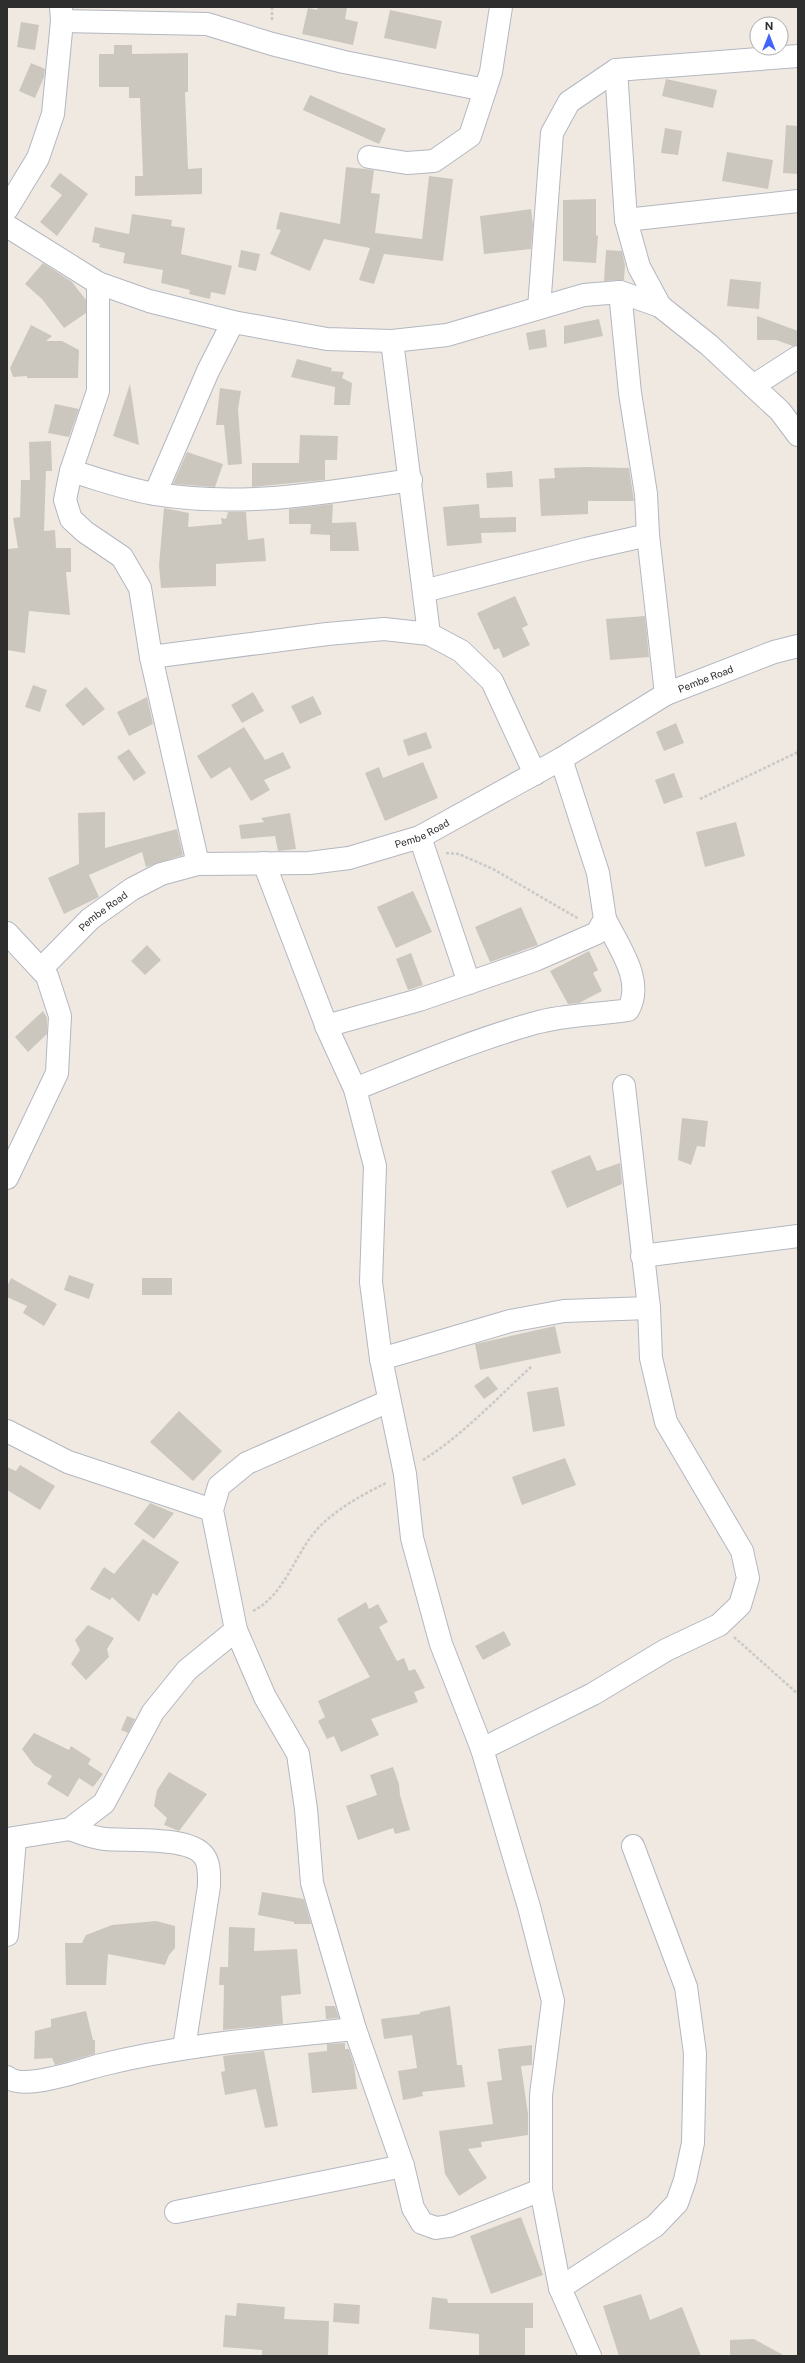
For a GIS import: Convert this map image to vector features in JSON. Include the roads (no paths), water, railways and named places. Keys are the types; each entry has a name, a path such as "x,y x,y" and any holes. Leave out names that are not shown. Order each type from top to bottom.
{"street":[{"path":"369,157 407,163 434,161 470,136 491,72 501,7"},
{"path":"7,209 38,158 53,114 61,14 206,24 272,44 344,62 485,90"},
{"path":"539,308 552,133 569,102 616,70 798,56"},
{"path":"616,70 626,220 639,267 660,306"},
{"path":"626,220 798,201"},
{"path":"7,226 98,284 149,301 233,322 327,339 392,340 447,335 584,294 620,292 660,306 709,345 780,411 798,435"},
{"path":"98,284 98,391 71,471 65,500 71,519 85,532 122,557 140,588 151,657 198,864"},
{"path":"620,292 630,393 646,494 648,535 666,694"},
{"path":"155,494 208,371 233,322"},
{"path":"392,340 411,480 429,634"},
{"path":"753,386 798,357"},
{"path":"71,471 155,494 187,498 283,498 411,480"},
{"path":"424,591 586,548 648,535"},
{"path":"151,657 289,638 384,629 429,634 461,651 492,681 535,774"},
{"name":"Pembe Road","path":"40,969 90,918 132,889 161,874 198,864 309,863 349,858 422,844 666,694 774,652 798,646"},
{"path":"355,1089 463,1046 536,1022 579,1014 605,1014 628,1010 634,1001 633,976 601,926 598,874 561,759"},
{"path":"422,844 469,983"},
{"path":"264,863 326,1026 355,1089 375,1166 371,1282 381,1360 404,1470 412,1538 441,1644 482,1749 530,1907 553,2001 540,2095 542,2190 560,2288 590,2356"},
{"path":"326,1026 419,1000 536,960 601,926"},
{"path":"7,933 47,976 60,1016 57,1073 7,1178"},
{"path":"482,1749 592,1694 666,1650 719,1625 740,1605 748,1578 742,1551 666,1422 651,1358 649,1308 624,1086"},
{"path":"642,1256 798,1236"},
{"path":"381,1360 510,1321 564,1311 649,1308"},
{"path":"389,1401 247,1463 219,1486 212,1510 236,1625 265,1697 298,1754 306,1809 312,1883 355,2029 404,2166 413,2208 422,2223 436,2228 450,2226 542,2190"},
{"path":"7,1431 68,1462 212,1510"},
{"path":"7,1935 11,1839 70,1829 104,1803 153,1712 187,1670 236,1625"},
{"path":"70,1829 84,1835 104,1839 169,1842 189,1846 204,1855 208,1866 209,1886 184,2048"},
{"path":"560,2288 655,2226 677,2202 685,2180 693,2143 695,2053 686,1987 633,1846"},
{"path":"7,2077 21,2082 42,2080 116,2061 184,2048 355,2029"},
{"path":"176,2212 404,2166"}]}
